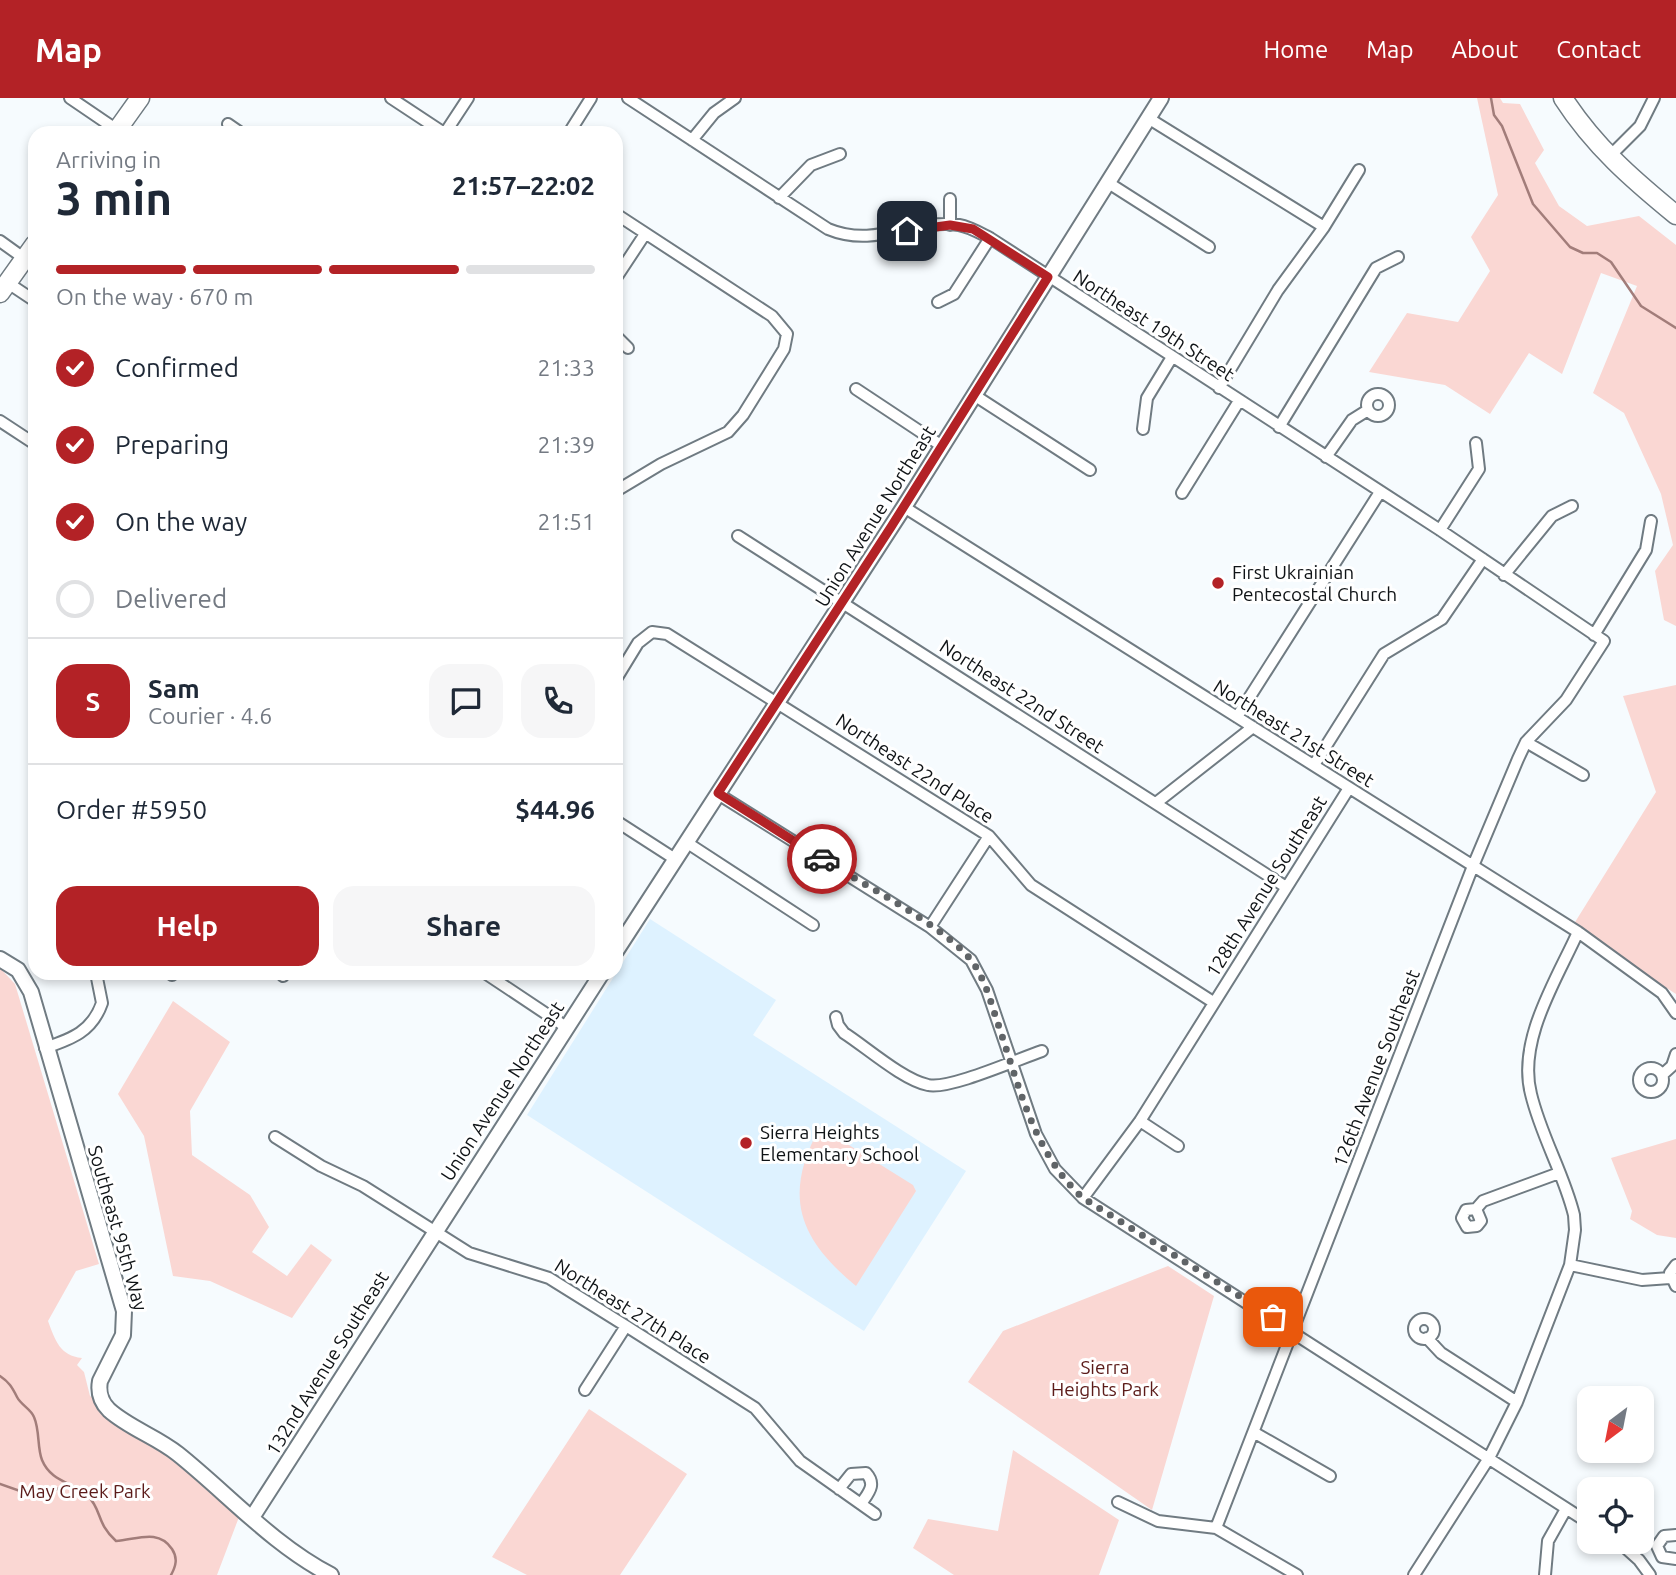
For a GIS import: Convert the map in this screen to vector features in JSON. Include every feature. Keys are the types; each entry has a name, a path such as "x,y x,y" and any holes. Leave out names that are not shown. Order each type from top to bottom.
{"main road":[{"path":"120,126 140,98"},
{"path":"1563,98 1608,158 1676,215"},
{"path":"4,288 28,255"}],"street":[{"path":"70,98 108,126"},
{"path":"391,98 434,126"},
{"path":"450,126 468,98"},
{"path":"573,126 591,98"},
{"name":"Northeast 19th Street","path":"628,98 828,229 853,237 950,225 973,229 990,238 1440,530 1599,638"},
{"path":"692,140 714,113 735,98"},
{"path":"1608,158 1640,126 1654,98"},
{"name":"Union Avenue Northeast","path":"623,940 904,507 1158,99"},
{"path":"1148,118 1324,227"},
{"path":"779,198 811,164 839,154"},
{"path":"1219,388 1278,290 1324,227 1359,170"},
{"path":"1107,182 1209,247"},
{"path":"950,199 950,225"},
{"path":"623,219 772,316 787,334 784,349 743,415 728,432 676,455 623,487"},
{"path":"623,267 645,233"},
{"path":"938,302 954,294 990,238"},
{"path":"0,241 28,251"},
{"path":"1279,427 1376,268 1398,257"},
{"path":"4,288 28,298"},
{"path":"623,343 628,348"},
{"path":"1143,429 1147,398 1172,357"},
{"path":"856,389 942,446"},
{"path":"974,395 1090,470"},
{"path":"1182,493 1239,401"},
{"path":"1326,457 1352,420 1368,410"},
{"path":"0,421 28,439"},
{"path":"1440,530 1479,469 1476,443"},
{"path":"1237,717 1380,492"},
{"path":"1504,575 1552,516 1572,506"},
{"name":"Northeast 21st Street","path":"904,507 1578,932 1662,993 1676,1013"},
{"name":"126th Avenue Southeast","path":"1216,1528 1473,866 1526,742 1566,700 1646,550 1651,521"},
{"name":"Northeast 22nd Street","path":"738,536 1286,887"},
{"path":"1314,765 1384,654 1443,619 1483,559"},
{"name":"Northeast 22nd Place","path":"623,668 638,643 652,632 667,634 989,836 1031,886 1213,1002"},
{"path":"1156,803 1254,727"},
{"path":"1526,742 1583,775"},
{"name":"128th Avenue Southeast","path":"1083,1198 1140,1121 1349,788"},
{"path":"718,793 955,944 980,974 1047,1156 1067,1183 1083,1198 1577,1515"},
{"path":"623,826 675,859"},
{"path":"930,927 989,836"},
{"path":"686,842 813,925"},
{"path":"1414,1575 1489,1458 1517,1402 1570,1265 1575,1230 1574,1215 1530,1092 1529,1056 1536,1028 1578,932"},
{"name":"Southeast 95th Way","path":"0,959 13,965 25,980 124,1311 122,1335 100,1381 99,1395 108,1409 176,1452 289,1548 331,1575"},
{"path":"45,1048 78,1035 90,1026 102,1003 97,980"},
{"path":"496,980 566,1027"},
{"name":"Union Avenue Northeast","path":"434,1231 597,980"},
{"path":"836,1017 844,1033 914,1079 931,1086 949,1084 1042,1051"},
{"path":"1662,1075 1672,1066 1676,1054"},
{"path":"1140,1121 1178,1146"},
{"name":"Northeast 27th Place","path":"275,1137 479,1259 550,1278 755,1408 800,1461 876,1514"},
{"path":"1476,1209 1483,1201 1559,1173"},
{"name":"132nd Avenue Southeast","path":"253,1516 434,1231"},
{"path":"1570,1265 1642,1280 1673,1282 1676,1265"},
{"path":"585,1390 626,1326"},
{"path":"1427,1338 1441,1353 1517,1402"},
{"path":"1255,1433 1330,1476"},
{"path":"839,1489 850,1474 866,1473 871,1480 871,1488 861,1504"},
{"path":"1118,1502 1158,1521 1216,1528 1297,1575"},
{"path":"1545,1575 1548,1541 1566,1508"},
{"path":"1676,1535 1668,1534 1661,1538 1657,1546 1659,1554 1666,1560 1676,1559"},
{"path":"1631,1554 1646,1570 1659,1554"}],"shaded area":[{"name":"Sierra Heights Elementary School","path":"650,919 776,1000 753,1035 966,1171 864,1331 527,1115 612,980 623,980 623,962"}],"green space":[{"path":"1477,98 1500,98 1503,103 1520,104 1544,150 1535,163 1559,206 1587,226 1639,216 1676,245 1676,626 1664,620 1655,571 1673,545 1661,494 1624,413 1593,393 1637,286 1601,273 1562,374 1529,353 1490,414 1445,385 1369,372 1407,313 1458,322 1490,271 1471,237 1498,195"},
{"path":"1676,685 1676,994 1572,927 1656,792 1623,696"},
{"name":"May Creek Park","path":"0,968 15,984 99,1264 76,1271 48,1321 63,1350 82,1358 77,1365 84,1372 90,1396 186,1457 239,1517 217,1575 0,1575"},
{"path":"173,1001 230,1042 190,1111 192,1155 250,1195 269,1227 252,1252 287,1276 311,1244 332,1260 292,1318 210,1281 173,1276 144,1136 118,1094"},
{"path":"820,1127 913,1185 916,1191 856,1286 821,1251 802,1215 802,1174 808,1152"},
{"path":"1676,1139 1676,1238 1657,1235 1630,1219 1632,1211 1611,1158"},
{"name":"Sierra Heights Park","path":"1168,1266 1214,1296 1152,1510 968,1382 1003,1331"},
{"path":"589,1409 687,1474 620,1575 527,1575 492,1557"},
{"path":"1013,1450 1119,1520 1099,1575 954,1575 913,1548 928,1519 998,1531"}],"waterway":[{"path":"1491,98 1494,115 1502,126 1533,204 1570,247 1583,253 1597,253 1611,262 1641,306 1676,328"},
{"path":"0,1376 34,1417 40,1455 51,1473 88,1496 105,1528 116,1541 153,1537 166,1543 176,1559 171,1575"},
{"path":"0,1484 37,1497 65,1486"}],"way so far":[{"path":"822,859 942,935 971,960 987,990 1037,1134 1047,1156 1067,1183 1083,1198 1273,1317"}],"place":[{"name":"First Ukrainian Pentecostal Church","path":"1218,583"},
{"name":"Sierra Heights Elementary School","path":"746,1143"}],"route":[{"path":"822,859 718,793 891,527 1048,277 973,229 950,225 907,231"}]}
